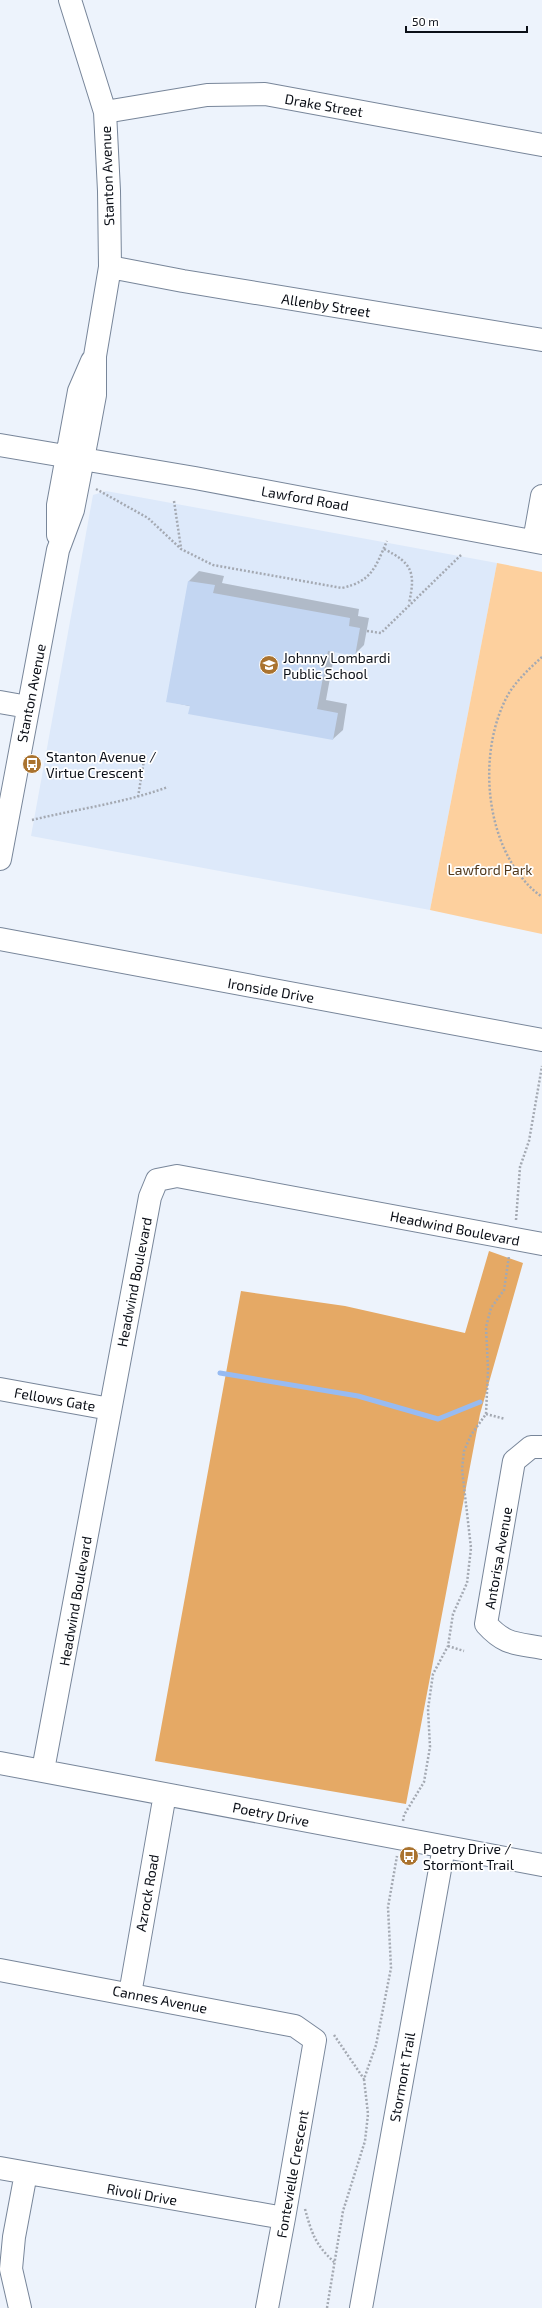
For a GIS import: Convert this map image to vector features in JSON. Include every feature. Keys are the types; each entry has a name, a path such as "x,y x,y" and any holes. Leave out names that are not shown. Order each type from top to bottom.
{"street":[{"name":"Stanton Avenue","path":"0,859 58,550 73,510 79,391 95,356 110,267 109,191 105,112 70,0"},
{"name":"Drake Street","path":"105,112 207,95 265,94 542,145"},
{"name":"Allenby Street","path":"110,267 183,281 542,340"},
{"name":"Lawford Road","path":"0,445 195,478 538,542"},
{"path":"538,542 542,496"},
{"path":"0,702 28,707"},
{"name":"Ironside Drive","path":"0,939 542,1040"},
{"name":"Headwind Boulevard","path":"43,1770 150,1197 157,1180 177,1176 542,1244"},
{"name":"Fellows Gate","path":"0,1389 110,1409"},
{"name":"Antorisa Avenue","path":"542,1447 531,1447 514,1461 486,1624 498,1637 512,1643 542,1648"},
{"name":"Poetry Drive","path":"0,1763 542,1865"},
{"name":"Azrock Road","path":"130,1994 165,1794"},
{"name":"Stormont Trail","path":"361,2308 444,1847"},
{"name":"Cannes Avenue","path":"0,1970 295,2026 324,2038"},
{"name":"Fontevielle Crescent","path":"266,2308 284,2218 324,2038"},
{"name":"Rivoli Drive","path":"0,2168 284,2218"},
{"path":"20,2308 11,2269 14,2237 26,2173"}],"path":[{"path":"93,486 102,494 148,518 181,549 212,565 342,588 358,584 370,575 387,541"},
{"path":"174,501 181,549"},
{"path":"384,549 402,559 410,569 413,577 409,603"},
{"path":"367,631 381,633 409,603 461,555"},
{"path":"542,657 522,676 509,693 497,723 488,764 489,785 497,828 510,860 534,891 542,897"},
{"path":"138,797 145,754"},
{"path":"32,820 67,811 138,797 168,787"},
{"path":"516,1220 520,1167 529,1141 542,1066"},
{"path":"404,1816 424,1782 430,1748 428,1709 433,1674 448,1646 453,1614 467,1583 471,1548 462,1469 464,1451 471,1435 486,1414 488,1369 486,1327 491,1308 504,1290 509,1258"},
{"path":"486,1414 505,1419"},
{"path":"448,1646 464,1651"},
{"path":"327,2308 343,2211 365,2141 368,2114 364,2079 376,2045 392,1968 388,1907 396,1862"},
{"path":"324,2038 364,2079"},
{"path":"302,2206 305,2208 312,2236 320,2249 334,2262"}],"shaded area":[{"name":"Johnny Lombardi Public School","path":"106,491 497,563 430,910 31,836 93,495"},
{"path":"489,1251 523,1263 480,1414 406,1804 155,1761 241,1291 345,1306 465,1333"}],"green space":[{"name":"Lawford Park","path":"497,563 542,572 542,934 430,910"}],"building":[{"path":"188,581 215,585 213,593 350,618 349,626 360,628 355,656 328,651 317,709 338,713 333,740 188,714 190,706 166,702"}],"waterway":[{"path":"220,1373 358,1396 438,1419 480,1402"}],"place":[{"name":"Johnny Lombardi Public School","path":"269,665"},
{"name":"Stanton Avenue / Virtue Crescent","path":"32,764"},
{"name":"Poetry Drive / Stormont Trail","path":"409,1856"}]}
